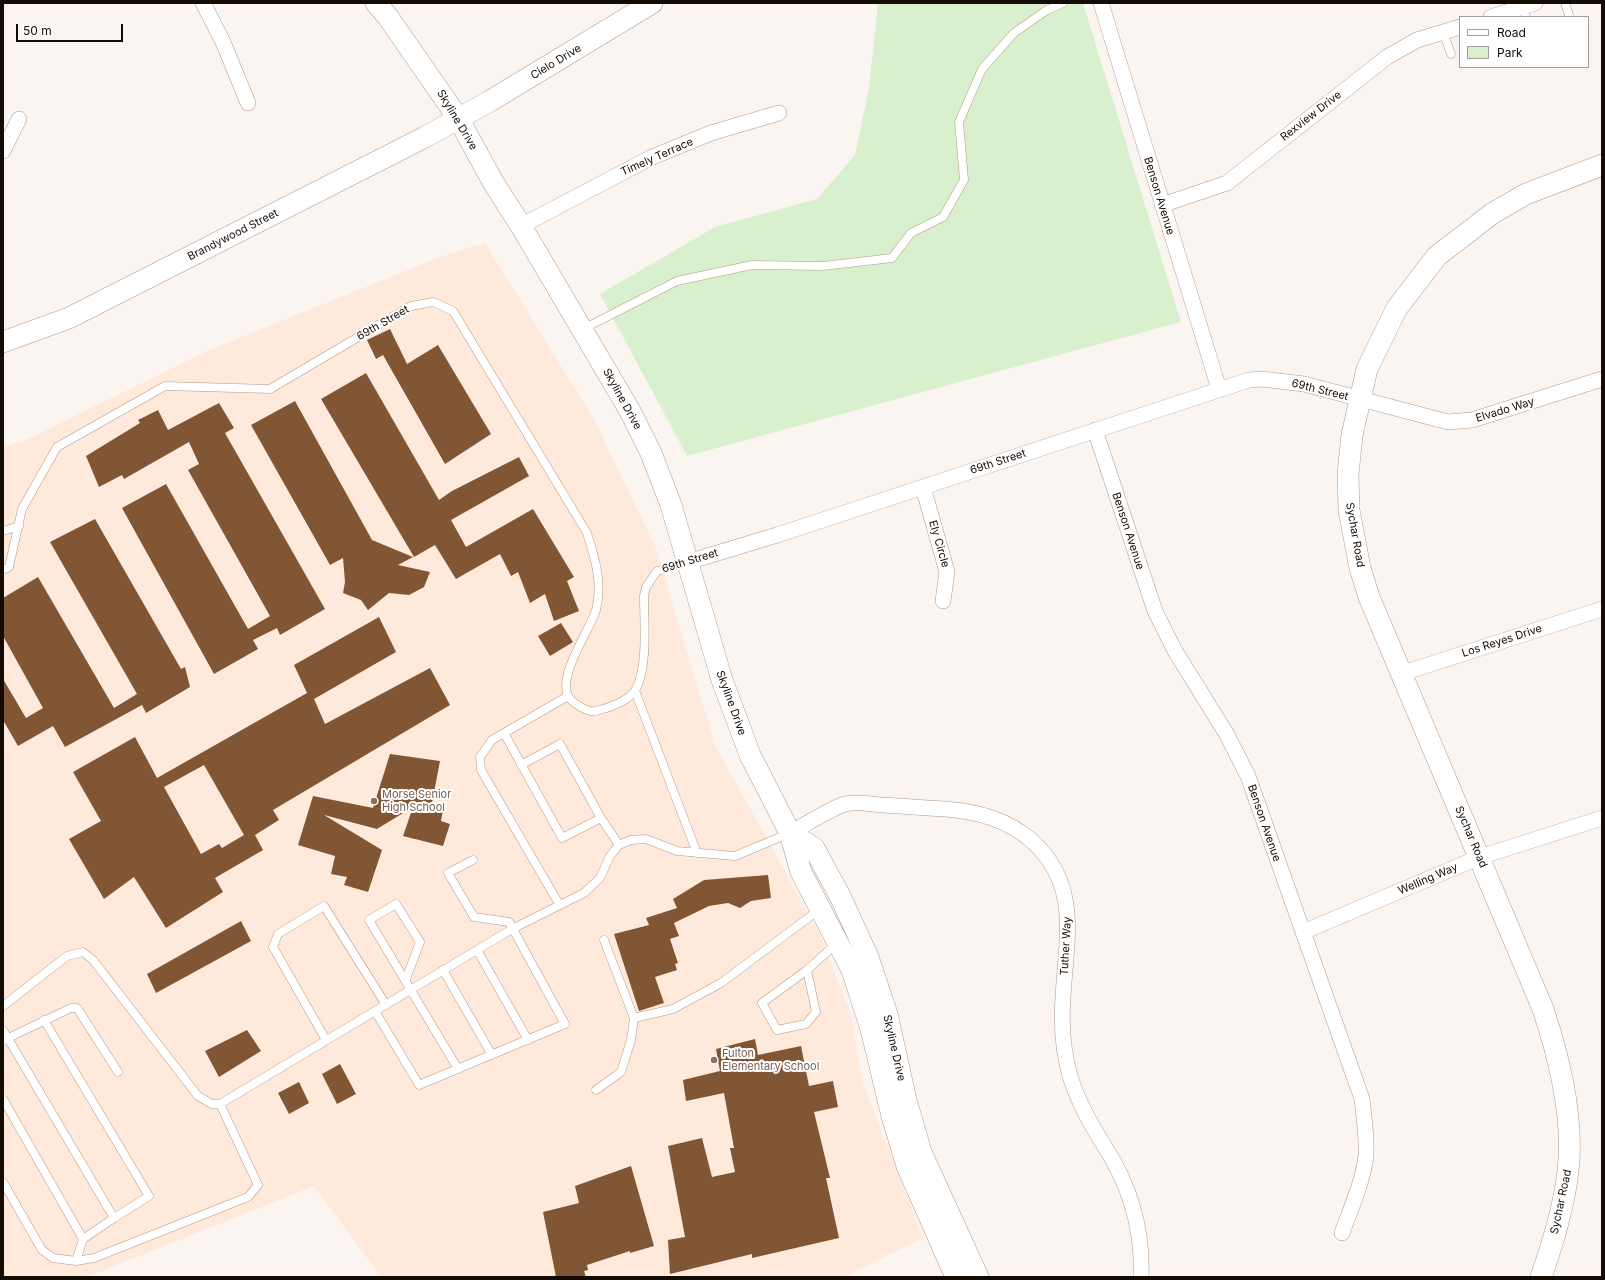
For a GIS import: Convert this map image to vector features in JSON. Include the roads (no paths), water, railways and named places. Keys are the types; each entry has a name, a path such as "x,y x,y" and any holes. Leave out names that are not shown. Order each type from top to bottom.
{"street":[{"path":"203,3 224,42 248,103"},
{"name":"Skyline Drive","path":"376,3 388,17 458,118 493,182 582,329 652,453 671,505 727,694 750,755 790,833 801,872 852,970 872,1029 892,1116 907,1166 956,1277"},
{"name":"Cielo Drive","path":"458,118 652,3"},
{"name":"Benson Avenue","path":"1101,3 1162,205 1220,389"},
{"path":"1496,16 1528,9"},
{"name":"Rexview Drive","path":"1162,205 1227,183 1386,57 1417,40 1459,27"},
{"name":"Timely Terrace","path":"521,226 650,158 711,133 779,113"},
{"name":"Brandywood Street","path":"3,342 69,318 418,140 458,118"},
{"path":"3,151 19,119"},
{"name":"69th Street","path":"688,562 777,535 1249,380 1262,379 1304,384 1360,400 1367,369 1397,308 1437,256 1492,213 1526,194 1602,165"},
{"name":"Elvado Way","path":"1360,400 1448,422 1472,420 1602,379"},
{"name":"Sychar Road","path":"1360,400 1351,443 1348,474 1348,510 1360,568 1368,592 1543,1009 1555,1046 1564,1090 1568,1138 1568,1169 1563,1204 1541,1277"},
{"name":"Benson Avenue","path":"1095,430 1155,611 1175,651 1226,733 1248,776 1362,1099 1366,1130 1366,1155 1361,1178 1342,1232"},
{"name":"Ely Circle","path":"923,486 947,572 943,601"},
{"name":"Los Reyes Drive","path":"1403,673 1602,609"},
{"name":"Tuther Way","path":"790,833 845,804 862,803 963,811 989,816 1013,827 1026,836 1049,859 1063,889 1068,916 1062,1016 1064,1041 1071,1078 1089,1122 1106,1148 1129,1194 1140,1241 1141,1277"},
{"name":"Welling Way","path":"1303,932 1480,857 1602,818"},
{"name":"Skyline Drive","path":"790,833 814,848 841,898 868,957 887,1014 906,1100 921,1152 978,1277"}],"lane":[{"path":"582,329 677,281 752,265 824,266 892,258 911,233 943,217 964,180 959,122 982,69 1014,33 1047,10 1063,3"},
{"path":"1565,3 1569,16"},
{"path":"1443,32 1451,54"},
{"name":"69th Street","path":"18,526 22,509 57,447 165,386 270,389 411,306 433,302 453,311 587,533 593,551 599,583 596,610 569,672 566,683 568,696"},
{"path":"3,531 18,526"},
{"path":"3,570 9,567 18,526"},
{"name":"69th Street","path":"635,691 643,666 644,596 646,587 657,571 688,562"},
{"path":"559,904 481,770 480,757 492,740 568,696 581,707 594,711 620,702 635,691 698,852"},
{"path":"504,733 562,838 601,818"},
{"path":"521,766 560,744 601,818 619,845"},
{"path":"3,1006 67,956 82,952 93,960 198,1096 212,1104 220,1104 512,929 559,904 584,893 600,878 610,856 619,845 631,840 646,839 677,851 735,856 790,833"},
{"path":"375,1011 419,1085 565,1024 509,922 474,917 448,873 473,860"},
{"path":"406,979 420,942 396,904 369,920 412,989 458,1069"},
{"path":"326,1040 273,947 278,934 306,915 324,906 386,1005"},
{"path":"634,1018 673,1009 720,983 821,909"},
{"path":"596,1090 621,1072 631,1040 634,1018 604,940"},
{"path":"807,970 816,1012 806,1024 777,1030 762,1003 807,970 838,942"},
{"path":"477,950 528,1040"},
{"path":"443,970 492,1055"},
{"path":"5,1040 44,1020 71,1008 77,1008 118,1072"},
{"path":"44,1020 149,1196 83,1239 76,1261"},
{"path":"3,1030 5,1040 114,1218"},
{"path":"3,1099 83,1239"},
{"path":"3,1182 42,1250 53,1258 76,1261 94,1258 248,1197 258,1185 220,1104"}],"place":[{"name":"Morse Senior High School","path":"374,801"},
{"name":"Fulton Elementary School","path":"714,1060"}]}
